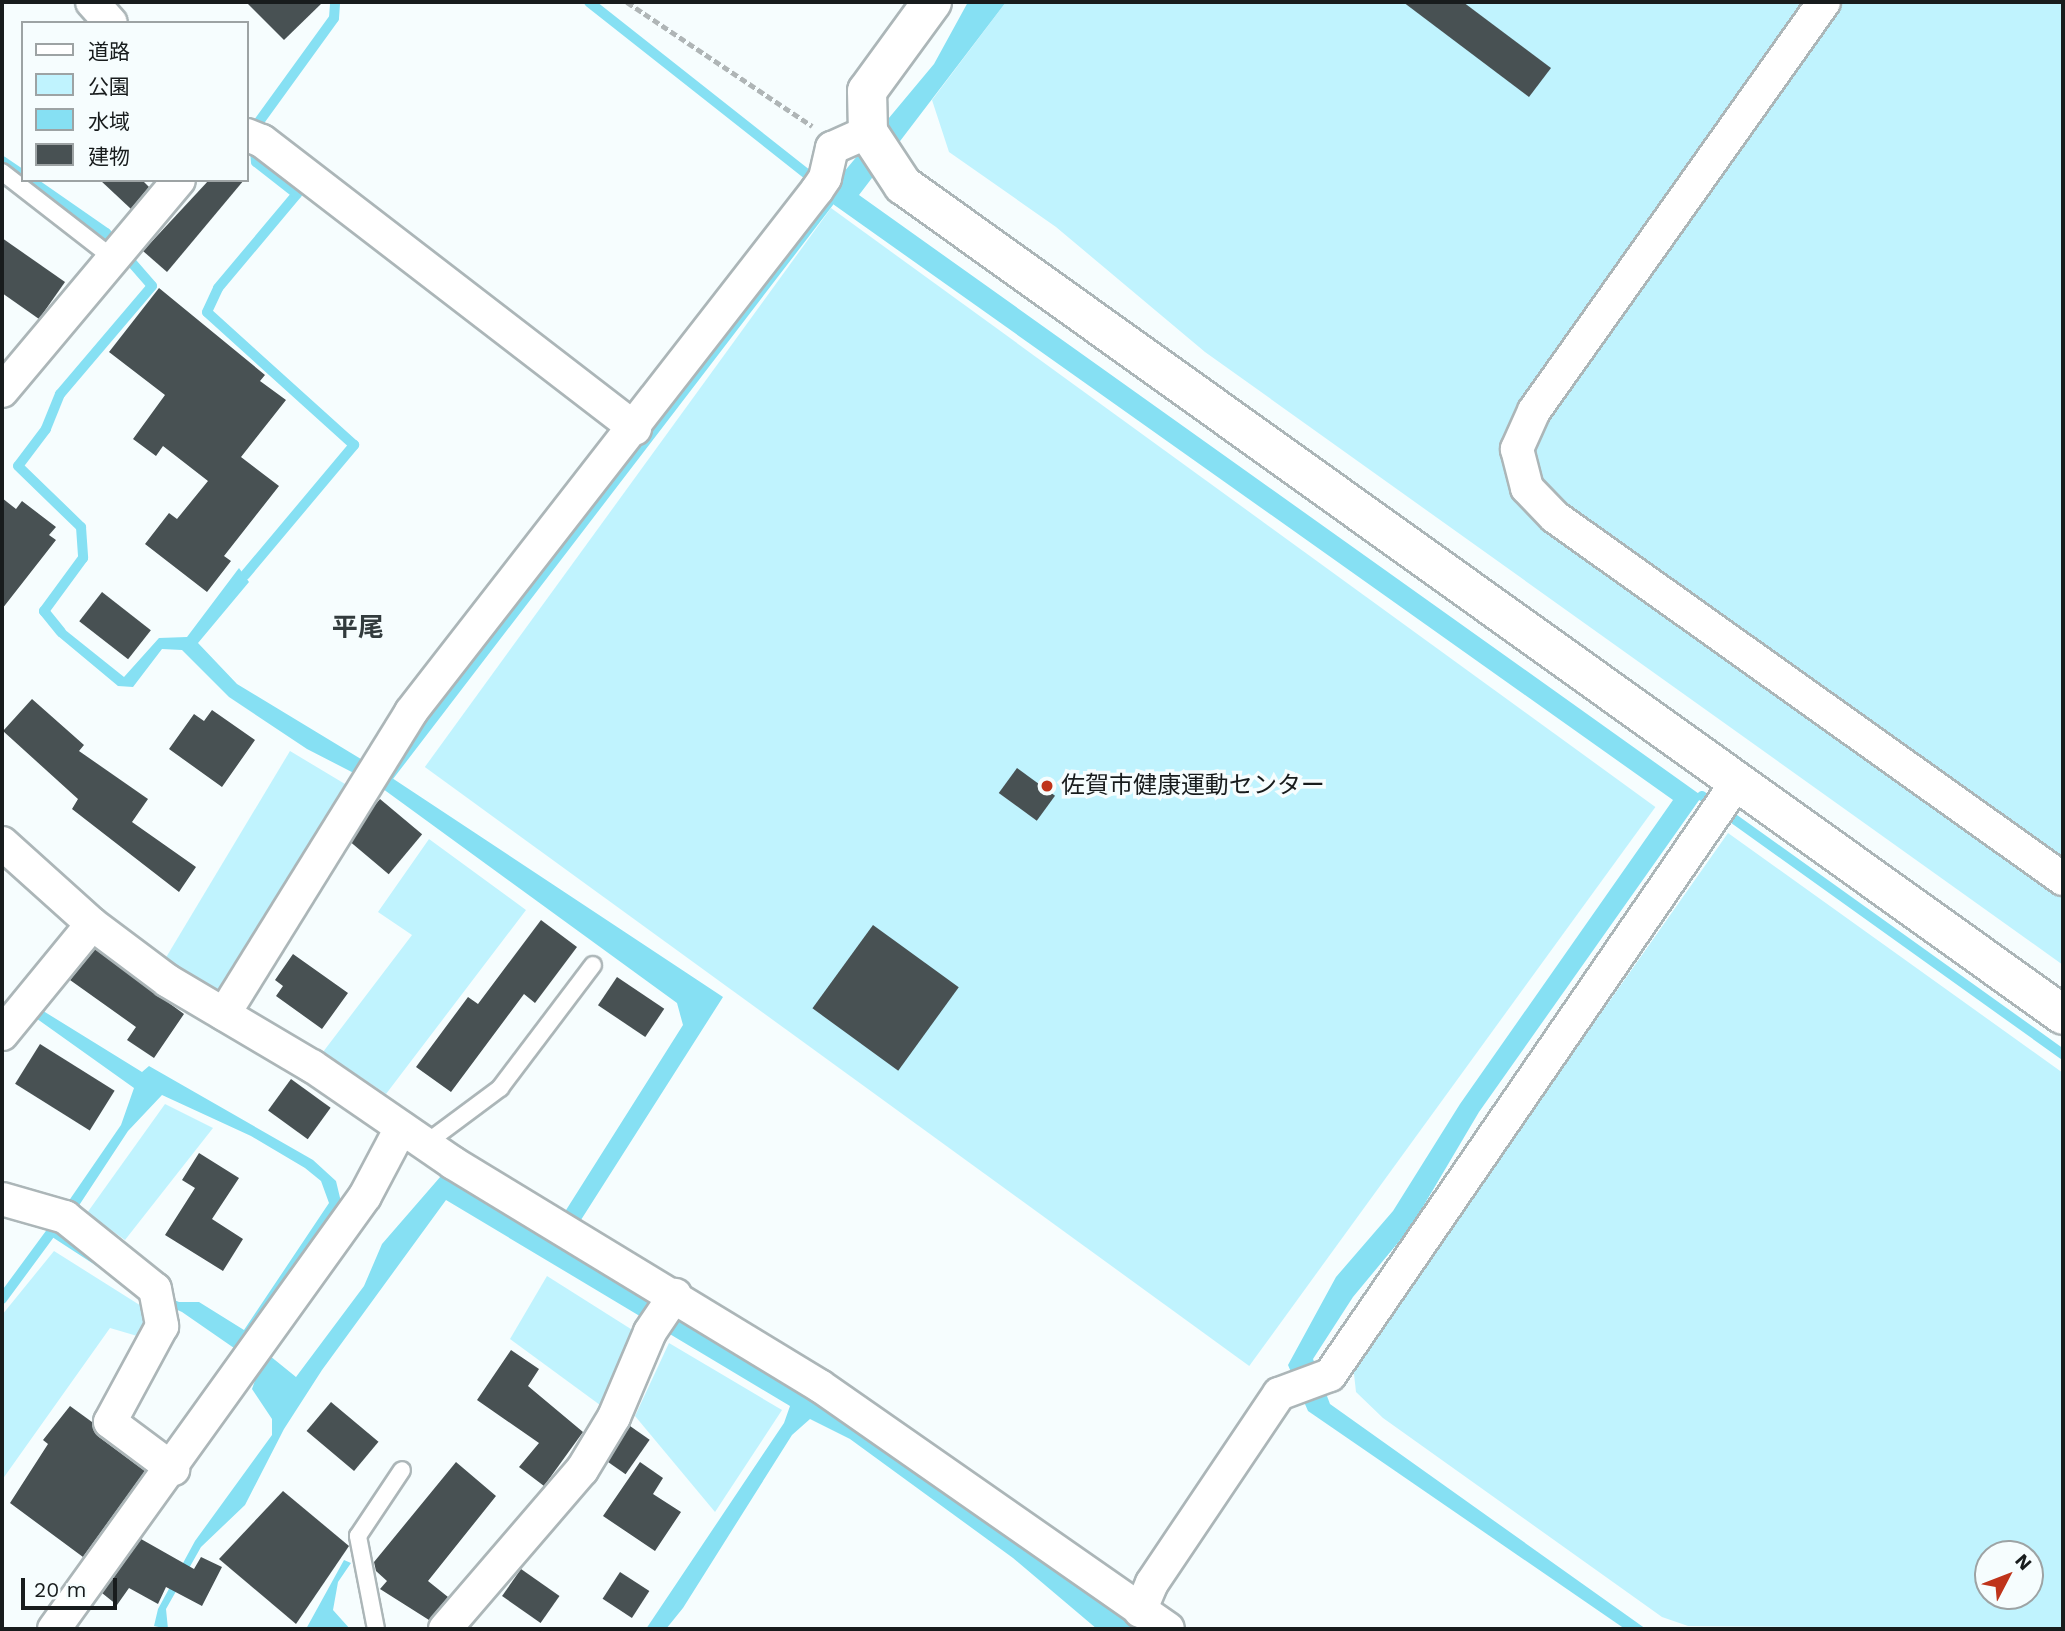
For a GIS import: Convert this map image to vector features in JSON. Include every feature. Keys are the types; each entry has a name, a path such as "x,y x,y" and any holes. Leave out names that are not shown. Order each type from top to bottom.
{"street":[{"path":"92,2 109,21"},
{"path":"932,2 867,91 869,132 894,175 1725,799 2063,1015"},
{"path":"1824,2 1534,411 1517,449 1527,488 1555,517 2063,879"},
{"path":"224,1014 369,774 411,712 635,428 824,172 869,132"},
{"path":"254,138 635,428"},
{"path":"2,391 177,182"},
{"path":"1140,1611 1152,1583 1279,1394 1331,1375 1725,799"},
{"path":"2,843 92,924 168,981 312,1066 413,1136 675,1295 895,1434 1168,1629"},
{"path":"2,1034 92,924"},
{"path":"54,1629 173,1469 365,1196 413,1136"},
{"path":"2,1199 65,1217 157,1299 162,1326 110,1422 173,1469"},
{"path":"445,1629 582,1470 614,1417 650,1332 675,1295"}],"lane":[{"path":"2,172 121,249"},
{"path":"413,1136 500,1088 593,965"},
{"path":"376,1629 358,1535 402,1471"}],"path":[{"path":"627,2 811,125 824,172"}],"green space":[{"path":"1006,2 2063,2 2063,965 1205,352 1056,227 949,152 932,100"},
{"name":"佐賀市健康運動センター","path":"831,208 1655,807 1249,1366 425,767"},
{"path":"290,751 351,788 225,997 164,960"},
{"path":"1728,833 2063,1073 2063,1629 1688,1626 1662,1617 1383,1418 1356,1392 1353,1365"},
{"path":"429,839 526,910 386,1094 323,1052 412,935 378,912"},
{"path":"165,1104 213,1128 125,1240 87,1213"},
{"path":"54,1251 146,1309 144,1338 110,1328 2,1480 2,1315"},
{"path":"547,1276 634,1331 600,1405 510,1339"},
{"path":"669,1343 782,1410 715,1512 635,1416"}],"water":[{"path":"968,2 1006,2 859,195 1702,796 1479,1112 1411,1227 1353,1297 1313,1359 1330,1404 1646,1629 1625,1629 1308,1411 1288,1365 1336,1277 1393,1211 1460,1104 1673,800 823,197 934,64"},
{"path":"239,568 249,582 198,643 237,684 389,776 723,997 565,1245 690,1317 1120,1609 1118,1616 1138,1629 1097,1629 1013,1558 850,1439 810,1419 792,1435 683,1608 666,1629 646,1629 784,1423 790,1406 446,1200 322,1370 284,1429 245,1505 201,1547 166,1609 168,1629 154,1626 158,1609 195,1541 272,1435 272,1419 252,1389 260,1366 182,1312 135,1291 46,1233 53,1225 128,1281 179,1302 199,1302 244,1330 329,1203 321,1181 305,1168 251,1136 162,1095 128,1131 76,1210 66,1205 121,1125 134,1088 33,1016 40,1009 142,1072 149,1066 313,1160 336,1181 342,1206 249,1339 296,1377 364,1286 382,1244 441,1176 549,1237 683,1025 677,1003 379,786 307,749 229,697 182,650 162,649 133,687 118,686 58,636 64,629 124,677 159,638 187,637"},
{"path":"344,1560 351,1563 338,1582 333,1610 350,1629 306,1629"}],"building":[{"path":"246,2 323,2 284,40"},
{"path":"1403,2 1463,2 1551,68 1529,97"},
{"path":"102,182 144,182 149,187 131,209"},
{"path":"207,182 242,182 167,272 143,251"},
{"path":"2,238 65,282 39,319 2,293"},
{"path":"159,288 265,375 260,381 286,400 241,457 279,486 224,556 231,561 207,592 145,544 169,513 177,519 208,481 163,446 156,456 133,439 165,395 109,352"},
{"path":"2,498 16,509 22,501 56,527 49,535 56,540 2,609"},
{"path":"102,592 151,630 128,659 79,621"},
{"path":"32,699 84,745 79,751 148,799 132,822 196,867 179,892 72,809 78,799 3,731"},
{"path":"212,710 255,740 222,787 169,749 194,714 204,721"},
{"path":"1017,768 1055,796 1037,821 999,793"},
{"path":"380,799 422,834 389,874 347,839"},
{"path":"541,920 577,947 535,1003 524,994 451,1092 416,1067 468,997 478,1004"},
{"path":"873,925 959,987 898,1071 812,1008"},
{"path":"95,949 184,1014 154,1058 127,1040 136,1027 70,980"},
{"path":"293,954 348,993 322,1029 276,996 283,986 275,980"},
{"path":"617,977 664,1009 645,1037 598,1005"},
{"path":"40,1044 115,1091 90,1130 15,1084"},
{"path":"291,1079 331,1108 308,1139 268,1111"},
{"path":"199,1153 239,1178 212,1219 243,1239 223,1271 165,1235 195,1188 182,1180"},
{"path":"511,1350 539,1369 528,1386 583,1432 544,1486 519,1467 539,1443 477,1400"},
{"path":"331,1402 378,1442 354,1471 307,1431"},
{"path":"70,1406 92,1422 99,1437 145,1471 83,1557 10,1503 48,1444 43,1440"},
{"path":"630,1426 650,1440 626,1474 606,1460"},
{"path":"456,1462 496,1496 428,1581 448,1597 429,1620 380,1589 387,1581 376,1571 374,1562"},
{"path":"640,1462 663,1478 653,1494 681,1512 655,1551 603,1516"},
{"path":"283,1491 349,1546 296,1624 219,1559"},
{"path":"141,1539 194,1569 201,1557 222,1567 202,1606 166,1587 158,1604 129,1588 117,1605 102,1593"},
{"path":"521,1569 560,1596 541,1623 502,1596"},
{"path":"620,1572 649,1591 632,1618 603,1599"}],"waterway":[{"path":"245,575 354,445 207,312 218,288 297,194 256,162 253,130 334,18 335,2"},
{"path":"589,2 817,182"},
{"path":"2,161 21,174"},
{"path":"33,182 106,233 152,286 60,394 46,429 18,466 81,527 83,558 44,611 61,632"},
{"path":"389,776 829,202"},
{"path":"1702,796 2063,1054"},
{"path":"2,1299 50,1234"}],"place":[{"name":"佐賀市健康運動センター","path":"1047,786"}],"district":[{"name":"平尾","path":"358,628"}]}
